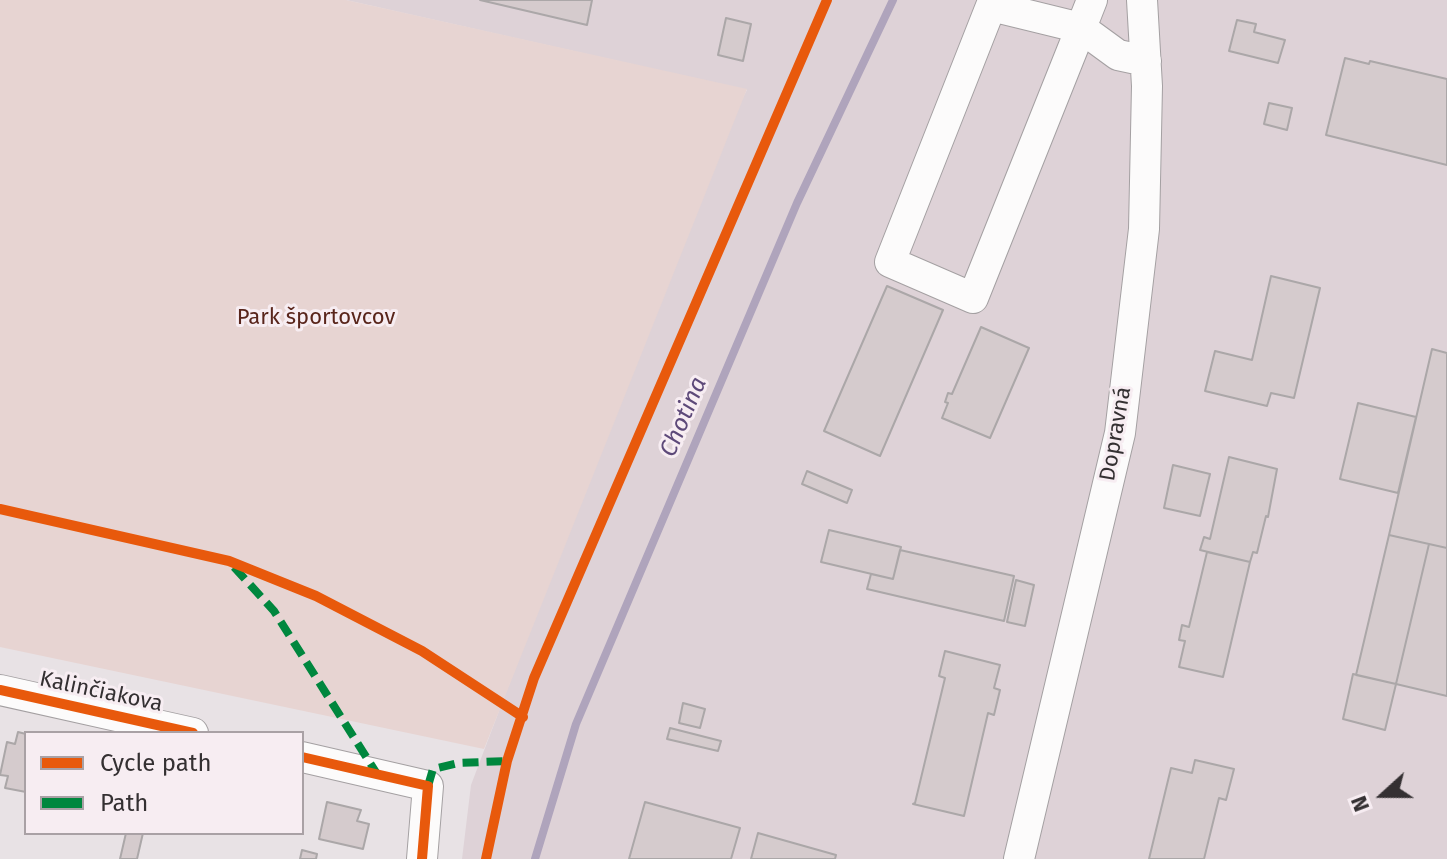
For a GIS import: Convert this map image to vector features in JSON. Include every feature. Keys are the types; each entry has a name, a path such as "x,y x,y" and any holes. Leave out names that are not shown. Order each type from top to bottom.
{"street":[{"path":"1092,0 1081,28 973,298 890,262 991,6 1081,28 1118,55 1146,61"},
{"name":"Dopravná","path":"1019,859 1120,433 1144,229 1146,61 1142,0"},
{"name":"Kalinčiakova","path":"0,690 184,731"},
{"path":"304,757 428,786 422,859"}],"shaded area":[{"path":"346,0 1447,0 1447,859 462,859 471,785 706,164 747,90"}],"green space":[{"name":"Park športovcov","path":"0,0 346,0 747,89 484,749 0,647"}],"building":[{"path":"480,0 592,0 587,25"},
{"path":"726,18 751,24 743,61 718,55"},
{"path":"1237,20 1256,24 1254,32 1285,40 1278,63 1229,51"},
{"path":"1345,58 1447,79 1447,165 1326,135"},
{"path":"1269,103 1292,108 1287,130 1264,124"},
{"path":"1271,276 1320,288 1294,398 1271,393 1267,406 1205,391 1215,351 1252,360"},
{"path":"887,286 943,310 880,456 824,431"},
{"path":"981,327 1029,348 990,438 942,418 948,393 952,394"},
{"path":"1432,349 1447,353 1447,548 1389,535"},
{"path":"1358,403 1416,417 1398,493 1340,479"},
{"path":"1229,457 1277,469 1268,517 1257,553 1253,552 1250,562 1200,550 1204,537 1210,539"},
{"path":"1173,465 1210,474 1200,516 1164,508"},
{"path":"807,471 852,490 847,503 802,484"},
{"path":"829,530 901,547 893,579 821,562"},
{"path":"1389,535 1429,544 1396,684 1356,675"},
{"path":"1429,544 1447,548 1447,696 1396,684"},
{"path":"900,550 1014,576 1004,621 867,589 871,574 893,579"},
{"path":"1207,552 1250,562 1223,677 1179,667 1185,641 1179,640 1182,625 1189,627"},
{"path":"1016,580 1034,585 1025,626 1007,622"},
{"path":"945,651 1000,665 994,688 1000,690 994,715 988,713 964,816 913,804 945,678 939,676"},
{"path":"1353,674 1396,684 1385,730 1343,719"},
{"path":"683,703 705,709 700,728 679,723"},
{"path":"670,728 721,741 718,751 667,739"},
{"path":"18,732 24,734 24,792 5,788 8,776 0,775 7,742 15,744"},
{"path":"1195,760 1234,769 1226,800 1219,798 1204,859 1149,859 1171,768 1192,773"},
{"path":"327,802 361,810 357,821 369,824 363,849 319,839"},
{"path":"645,802 740,828 731,859 629,859"},
{"path":"758,833 836,855 835,859 751,859"},
{"path":"126,835 143,835 137,859 120,859"},
{"path":"302,850 317,854 316,859 300,859"}],"waterway":[{"name":"Chotina","path":"535,859 576,724 797,203 893,0"}],"marked path":[{"path":"234,567 274,611 377,774"},
{"path":"428,786 433,769 458,763 507,761"}],"cycle path":[{"path":"486,859 507,761 534,678 827,0"},
{"path":"0,509 229,561 316,596 422,651 523,717"},
{"path":"0,690 184,731"},
{"path":"304,757 428,786 422,859"}]}
